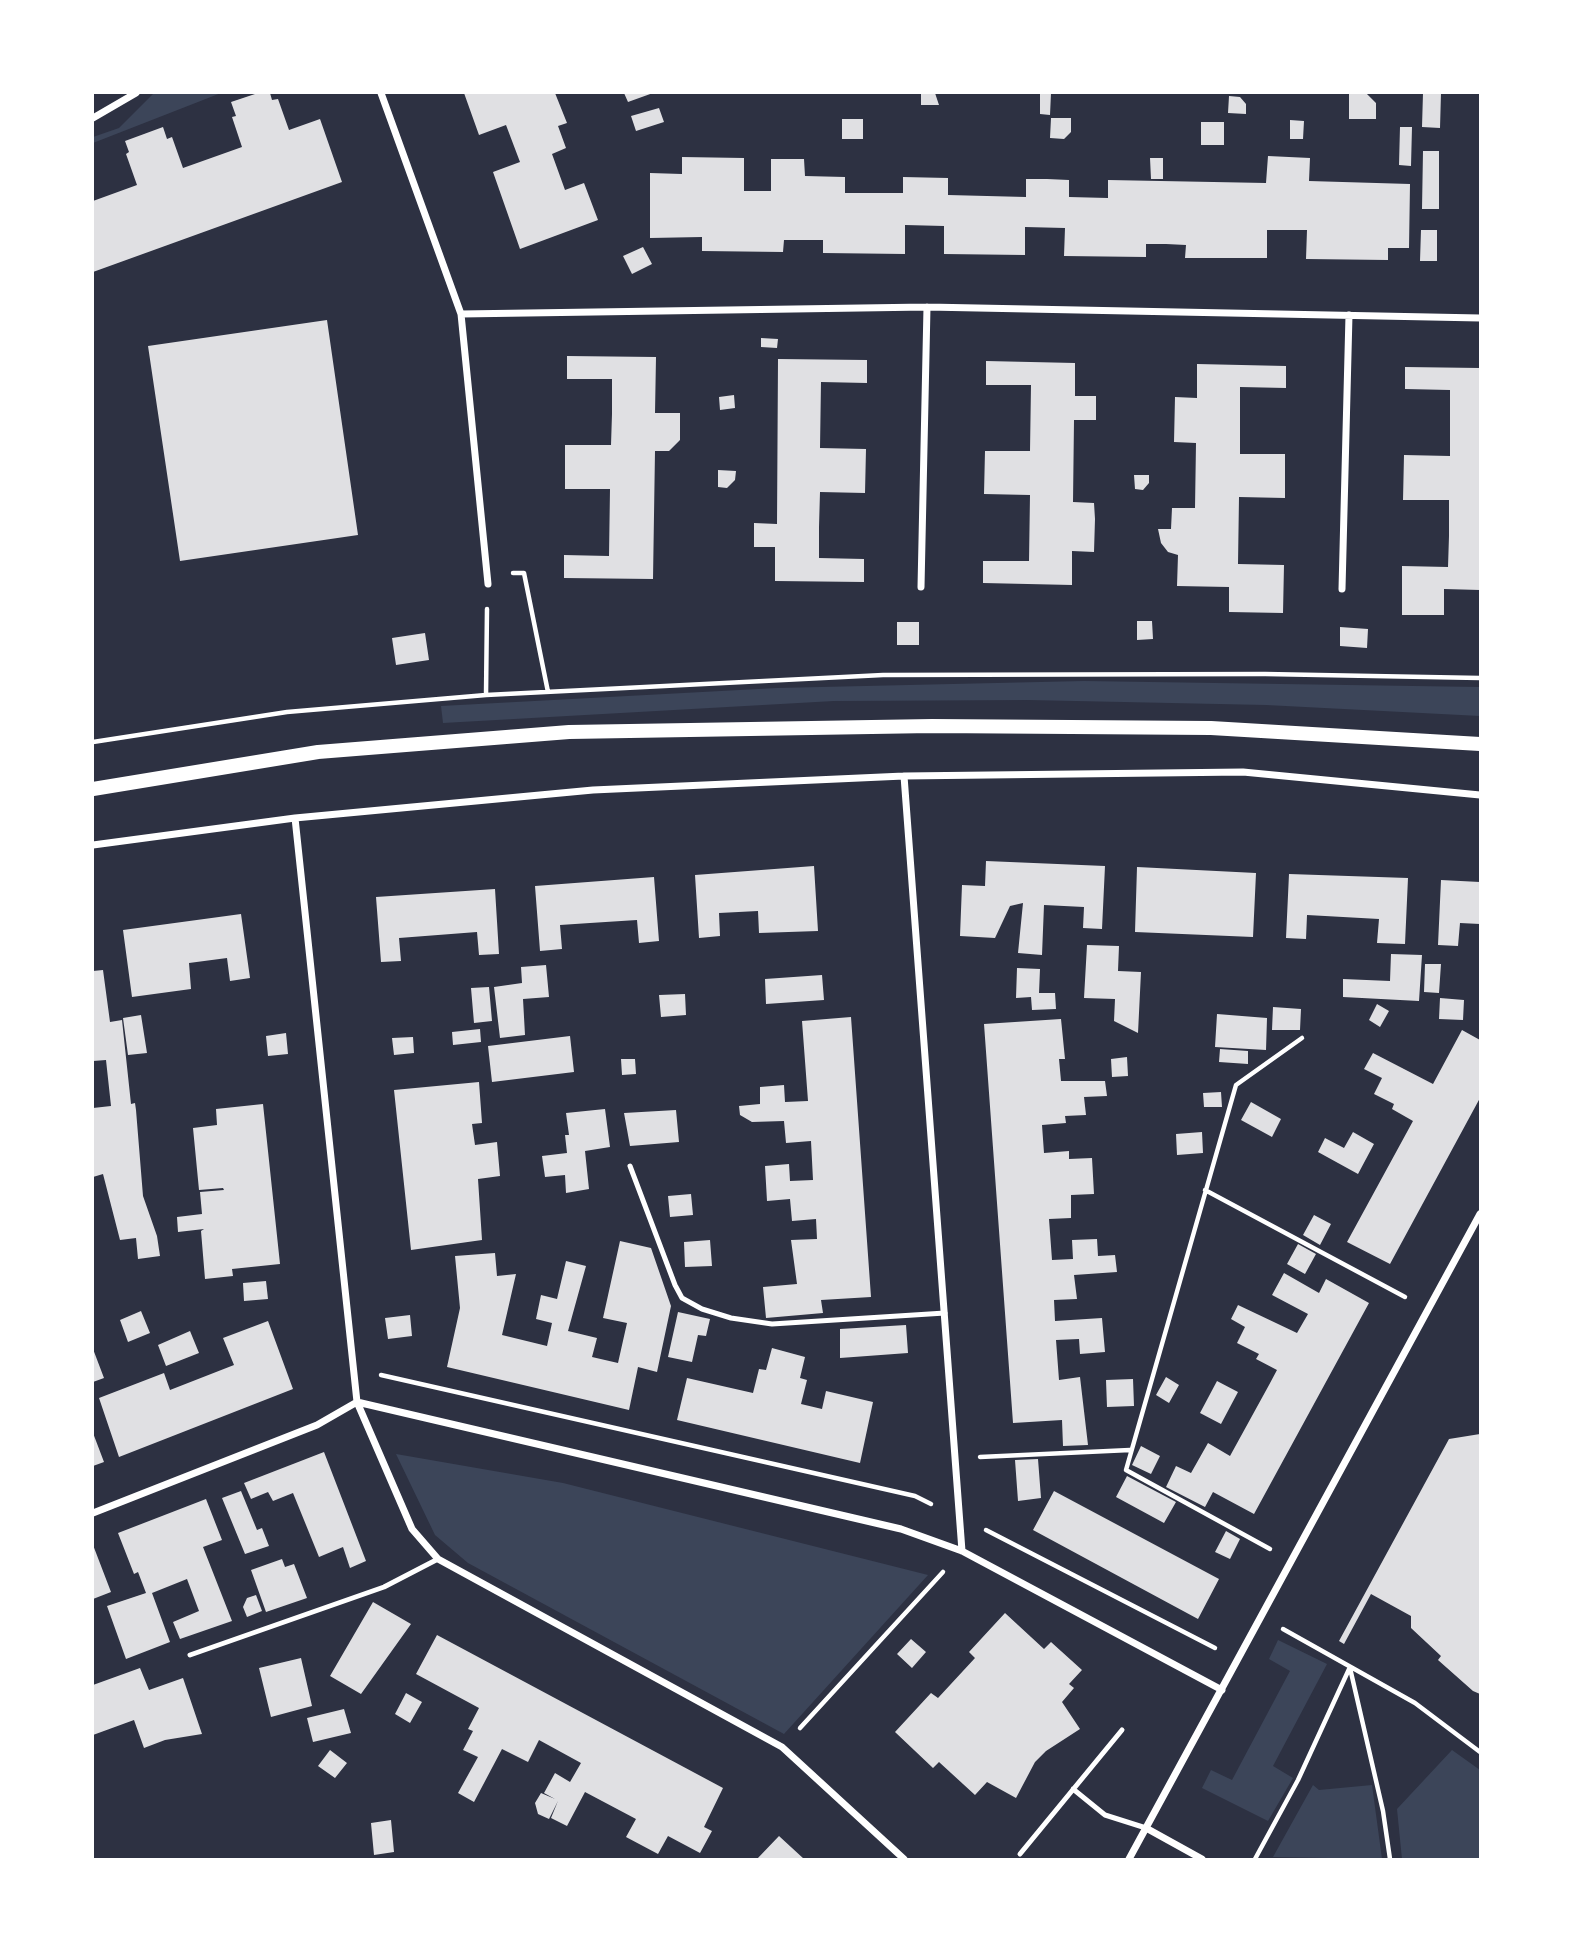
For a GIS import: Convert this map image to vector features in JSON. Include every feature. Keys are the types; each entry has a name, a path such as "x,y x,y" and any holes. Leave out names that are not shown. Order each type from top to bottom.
{"main road":[{"path":"93,789 318,752 569,732 932,726 1211,728 1480,744"}],"street":[{"path":"93,118 136,93"},
{"path":"382,93 461,314 488,584"},
{"path":"461,314 927,307 1480,318"},
{"path":"921,587 927,307"},
{"path":"1342,589 1349,315"},
{"path":"93,845 295,818 593,790 904,776 1243,772 1480,795"},
{"path":"904,776 962,1551"},
{"path":"295,818 357,1402 412,1528 438,1559 782,1747 904,1859"},
{"path":"1129,1859 1480,1214"},
{"path":"93,1513 317,1425 357,1402 901,1529 962,1551 1222,1690"},
{"path":"1146,1828 1202,1859"}],"lane":[{"path":"630,1166 678,1292 682,1298 702,1309 731,1318 772,1324 944,1313"},
{"path":"190,1656 384,1587 438,1559"},
{"path":"1020,1854 1122,1730"},
{"path":"1073,1789 1105,1815 1146,1828"}],"path":[{"path":"486,573 524,573 548,692"},
{"path":"486,695 488,584"},
{"path":"93,742 287,712 486,695 883,675 1265,674 1480,678"},
{"path":"1293,1561 1126,1470 1236,1085 1302,1038"},
{"path":"1205,1190 1429,1309"},
{"path":"955,1459 1130,1450"},
{"path":"782,1747 962,1551"},
{"path":"1261,1617 1415,1703 1480,1752"},
{"path":"1255,1859 1298,1780 1350,1667"},
{"path":"1350,1667 1383,1811 1390,1859"}],"shaded area":[{"path":"154,93 221,93 93,143 93,137 119,128"},
{"path":"1084,681 1480,687 1480,716 1266,705 1028,700 834,701 443,723 441,706 777,688"},
{"path":"396,1454 563,1483 928,1575 784,1734 468,1563 435,1535"},
{"path":"1278,1640 1327,1664 1273,1766 1293,1778 1268,1821 1202,1788 1211,1770 1232,1780 1290,1671 1269,1659"},
{"path":"1452,1750 1480,1770 1480,1859 1402,1859 1397,1809"},
{"path":"1313,1785 1319,1790 1372,1785 1382,1859 1273,1857"}],"building":[{"path":"258,93 270,93 272,100 278,99 289,130 320,119 342,182 93,272 93,201 137,185 126,154 129,152 125,141 163,127 167,139 172,137 183,168 242,147 232,117 236,116 231,102"},
{"path":"464,93 555,93 567,123 558,126 566,148 552,154 565,190 584,183 598,220 520,249 493,172 520,162 506,125 479,135"},
{"path":"624,93 653,93 628,102"},
{"path":"921,93 935,93 939,105 921,105"},
{"path":"1040,93 1051,93 1050,115 1040,114"},
{"path":"1349,93 1366,93 1376,103 1376,119 1349,119"},
{"path":"1423,93 1441,93 1440,128 1422,127"},
{"path":"1229,96 1240,97 1246,104 1246,114 1228,113"},
{"path":"659,108 664,122 636,131 631,116"},
{"path":"1051,118 1071,118 1071,132 1064,139 1050,138"},
{"path":"842,119 863,119 863,139 842,139"},
{"path":"1290,120 1304,121 1303,139 1290,139"},
{"path":"1201,122 1224,122 1224,145 1201,145"},
{"path":"1400,127 1412,127 1411,166 1399,165"},
{"path":"1423,151 1439,151 1439,209 1422,209"},
{"path":"1268,156 1310,158 1309,181 1410,184 1409,248 1388,248 1388,260 1306,259 1307,230 1267,230 1267,258 1185,258 1186,245 1166,244 1146,244 1146,257 1064,256 1065,228 1025,227 1025,255 944,254 944,226 905,225 905,254 823,253 823,240 784,240 783,252 702,251 702,237 650,238 650,173 682,174 682,157 744,158 744,191 771,191 771,159 804,159 805,176 845,177 845,193 903,193 903,177 948,178 948,195 1026,197 1026,179 1047,179 1069,180 1069,197 1108,198 1108,180 1266,183"},
{"path":"1150,158 1163,158 1163,179 1151,179"},
{"path":"1421,230 1437,230 1437,261 1420,261"},
{"path":"643,247 652,264 632,274 623,256"},
{"path":"327,320 358,535 180,561 148,346"},
{"path":"761,338 778,339 777,348 761,347"},
{"path":"567,356 656,357 655,413 680,413 680,440 669,451 655,451 653,579 564,578 564,555 609,556 610,489 565,489 565,445 611,445 612,414 612,379 567,379"},
{"path":"778,359 867,360 867,383 821,382 820,448 866,449 865,493 820,492 819,527 819,558 864,559 864,582 775,581 775,547 754,547 754,523 777,524"},
{"path":"986,361 1075,363 1075,396 1096,396 1096,420 1074,420 1073,502 1094,503 1095,519 1094,552 1072,551 1072,585 983,583 983,561 1029,561 1030,495 984,494 985,451 1030,451 1031,385 986,385"},
{"path":"1197,364 1286,366 1286,388 1240,387 1240,454 1285,454 1285,498 1239,497 1238,564 1284,565 1283,613 1229,612 1229,587 1177,586 1178,555 1168,552 1161,543 1158,529 1171,529 1172,508 1195,508 1196,443 1174,442 1175,397 1197,398"},
{"path":"1405,367 1480,368 1480,590 1444,589 1444,615 1402,615 1402,566 1448,567 1449,536 1449,500 1403,500 1404,455 1450,456 1450,390 1405,389"},
{"path":"734,395 735,408 720,410 719,397"},
{"path":"718,470 736,471 735,480 727,488 718,487"},
{"path":"1134,475 1149,475 1149,483 1143,490 1135,489"},
{"path":"1137,621 1152,621 1153,639 1137,640"},
{"path":"897,622 919,622 919,645 897,645"},
{"path":"1340,627 1368,629 1367,648 1340,646"},
{"path":"425,633 429,660 396,665 392,638"},
{"path":"986,861 1105,866 1102,929 1083,928 1084,907 1044,905 1042,955 1018,953 1023,903 1010,906 995,938 960,936 962,885 985,886"},
{"path":"814,866 818,931 759,933 758,911 719,913 720,936 699,938 695,875"},
{"path":"1137,867 1256,873 1253,937 1135,932"},
{"path":"1289,874 1408,878 1405,944 1377,943 1379,919 1307,915 1306,939 1286,938"},
{"path":"654,877 659,941 639,943 637,920 560,925 562,949 540,951 535,886"},
{"path":"1441,880 1480,882 1480,924 1460,923 1458,946 1438,945"},
{"path":"495,889 499,954 479,955 477,932 399,938 401,961 381,962 376,897"},
{"path":"241,914 250,978 230,981 227,958 189,963 191,989 132,997 123,930"},
{"path":"1087,945 1119,946 1118,971 1141,972 1138,1033 1114,1021 1115,999 1084,998"},
{"path":"1391,954 1422,955 1419,1001 1343,997 1343,979 1390,981"},
{"path":"1425,964 1441,964 1439,993 1424,992"},
{"path":"546,965 549,997 523,999 525,1035 500,1038 494,987 522,983 521,967"},
{"path":"1017,968 1040,969 1039,993 1055,993 1056,1009 1032,1010 1031,997 1016,998"},
{"path":"103,970 110,1022 122,1020 131,1104 135,1103 136,1110 143,1196 157,1236 160,1256 138,1259 136,1238 120,1240 103,1174 93,1177 93,1108 111,1106 106,1060 93,1061 93,971"},
{"path":"822,975 824,1000 766,1004 765,979"},
{"path":"489,987 492,1021 474,1023 471,988"},
{"path":"685,994 686,1015 661,1017 659,995"},
{"path":"1440,998 1464,1000 1463,1020 1439,1019"},
{"path":"1377,1004 1389,1011 1380,1027 1369,1020"},
{"path":"1273,1007 1301,1009 1300,1030 1272,1030"},
{"path":"1217,1014 1267,1018 1266,1050 1215,1047"},
{"path":"141,1015 147,1053 128,1055 123,1018"},
{"path":"851,1017 871,1297 821,1300 823,1313 766,1318 763,1287 797,1284 791,1240 817,1239 816,1219 792,1221 790,1199 767,1201 765,1166 789,1164 790,1181 813,1180 811,1141 786,1143 784,1121 752,1122 740,1115 739,1106 760,1104 760,1087 784,1085 785,1102 808,1101 802,1021"},
{"path":"1061,1019 1065,1059 1059,1059 1061,1081 1105,1081 1107,1096 1084,1097 1086,1115 1065,1116 1066,1123 1042,1125 1044,1153 1069,1151 1069,1159 1092,1158 1094,1194 1071,1195 1071,1218 1049,1219 1052,1260 1073,1259 1072,1240 1097,1239 1098,1256 1115,1255 1117,1272 1074,1275 1077,1299 1054,1300 1055,1321 1102,1318 1105,1352 1080,1354 1079,1339 1056,1340 1059,1380 1080,1377 1088,1445 1063,1446 1062,1420 1013,1423 984,1024"},
{"path":"480,1029 481,1042 453,1045 452,1032"},
{"path":"1462,1030 1480,1040 1480,1098 1390,1264 1347,1242 1413,1121 1392,1109 1394,1104 1374,1094 1382,1078 1364,1069 1373,1053 1433,1084"},
{"path":"286,1033 288,1054 268,1056 266,1036"},
{"path":"570,1036 574,1072 492,1082 488,1046"},
{"path":"413,1037 414,1053 394,1055 392,1038"},
{"path":"1220,1049 1248,1051 1248,1064 1219,1062"},
{"path":"1127,1057 1128,1076 1112,1077 1111,1059"},
{"path":"621,1059 635,1059 636,1074 622,1075"},
{"path":"479,1082 482,1123 472,1124 475,1145 497,1142 500,1176 478,1179 482,1240 411,1250 394,1090"},
{"path":"1221,1092 1222,1107 1204,1107 1203,1093"},
{"path":"1251,1102 1281,1119 1272,1137 1241,1120"},
{"path":"263,1104 280,1264 232,1269 233,1276 205,1279 201,1231 204,1229 178,1232 177,1217 202,1214 200,1192 224,1190 199,1190 193,1128 217,1125 216,1109"},
{"path":"605,1109 610,1147 585,1151 589,1189 566,1193 565,1175 545,1177 542,1156 567,1153 565,1135 569,1135 566,1113"},
{"path":"676,1110 679,1142 630,1146 624,1113"},
{"path":"1202,1132 1203,1153 1177,1155 1176,1134"},
{"path":"1353,1132 1374,1144 1358,1174 1318,1152 1325,1138 1344,1148"},
{"path":"691,1194 693,1215 670,1217 668,1196"},
{"path":"1314,1215 1331,1224 1320,1245 1303,1235"},
{"path":"710,1240 712,1266 685,1267 684,1242"},
{"path":"620,1241 651,1248 671,1306 657,1372 638,1367 629,1410 447,1367 460,1308 455,1256 495,1253 497,1276 516,1274 502,1335 547,1346 552,1323 536,1319 541,1295 557,1299 566,1261 586,1266 568,1331 597,1338 592,1357 618,1363 627,1323 603,1318"},
{"path":"1298,1244 1316,1254 1305,1274 1287,1264"},
{"path":"1284,1273 1319,1293 1326,1279 1369,1303 1254,1514 1213,1492 1205,1507 1166,1487 1176,1466 1191,1473 1208,1443 1230,1456 1277,1370 1256,1359 1259,1354 1237,1343 1245,1327 1231,1319 1238,1305 1297,1333 1308,1314 1272,1295"},
{"path":"266,1281 268,1299 244,1301 243,1283"},
{"path":"141,1311 150,1333 128,1342 120,1320"},
{"path":"678,1312 710,1319 706,1336 698,1335 692,1362 668,1357"},
{"path":"410,1315 412,1336 388,1339 385,1318"},
{"path":"268,1321 293,1389 119,1457 99,1398 164,1373 170,1390 234,1365 223,1338"},
{"path":"906,1325 908,1353 840,1358 840,1329"},
{"path":"190,1331 199,1353 166,1366 158,1345"},
{"path":"772,1348 805,1357 800,1378 807,1380 801,1404 822,1409 826,1391 873,1402 860,1463 677,1420 687,1378 753,1393 759,1369 766,1370"},
{"path":"93,1349 104,1378 93,1382"},
{"path":"1166,1377 1179,1385 1169,1403 1156,1395"},
{"path":"1133,1379 1134,1406 1107,1407 1106,1380"},
{"path":"1217,1381 1238,1392 1221,1424 1200,1413"},
{"path":"93,1433 104,1462 93,1466"},
{"path":"1480,1434 1480,1694 1438,1660 1441,1656 1411,1628 1411,1616 1371,1594 1344,1644 1339,1641 1449,1439"},
{"path":"1141,1446 1160,1456 1151,1474 1132,1465"},
{"path":"324,1452 366,1561 350,1568 343,1547 319,1557 293,1493 273,1501 268,1492 251,1499 244,1483"},
{"path":"1038,1459 1041,1498 1018,1501 1015,1460"},
{"path":"1127,1476 1176,1502 1164,1523 1116,1497"},
{"path":"241,1491 257,1530 262,1528 269,1546 245,1554 222,1498"},
{"path":"1054,1491 1219,1579 1198,1619 1033,1530"},
{"path":"206,1499 222,1540 203,1547 232,1621 180,1639 173,1622 199,1611 187,1579 152,1593 170,1642 126,1659 107,1606 146,1593 138,1572 134,1574 118,1533"},
{"path":"1226,1531 1240,1539 1230,1559 1215,1552"},
{"path":"93,1545 111,1592 93,1599"},
{"path":"282,1559 285,1567 294,1564 307,1598 266,1612 251,1570"},
{"path":"256,1595 262,1611 247,1617 243,1607 247,1598"},
{"path":"373,1602 411,1624 361,1694 330,1676"},
{"path":"1005,1613 1044,1649 1051,1642 1082,1670 1069,1684 1074,1688 1062,1702 1080,1729 1046,1751 1035,1762 1016,1798 987,1782 975,1795 939,1762 933,1768 895,1732 931,1693 938,1698 975,1658 969,1652"},
{"path":"437,1635 723,1788 704,1827 712,1831 700,1853 668,1836 658,1854 626,1837 636,1819 585,1792 567,1826 551,1818 558,1801 549,1819 538,1814 535,1803 541,1793 555,1799 544,1793 555,1773 570,1782 581,1763 539,1740 528,1762 502,1749 474,1802 458,1793 478,1757 463,1750 473,1731 468,1729 479,1708 416,1674"},
{"path":"911,1639 926,1652 912,1668 897,1654"},
{"path":"301,1658 312,1706 271,1717 259,1668"},
{"path":"140,1668 149,1690 183,1678 202,1734 165,1740 144,1748 134,1720 93,1735 93,1685"},
{"path":"406,1693 422,1702 410,1723 395,1714"},
{"path":"344,1709 351,1733 313,1742 307,1718"},
{"path":"330,1750 347,1763 335,1778 318,1766"},
{"path":"391,1820 394,1852 374,1855 371,1823"},
{"path":"779,1836 804,1859 757,1859"}]}
